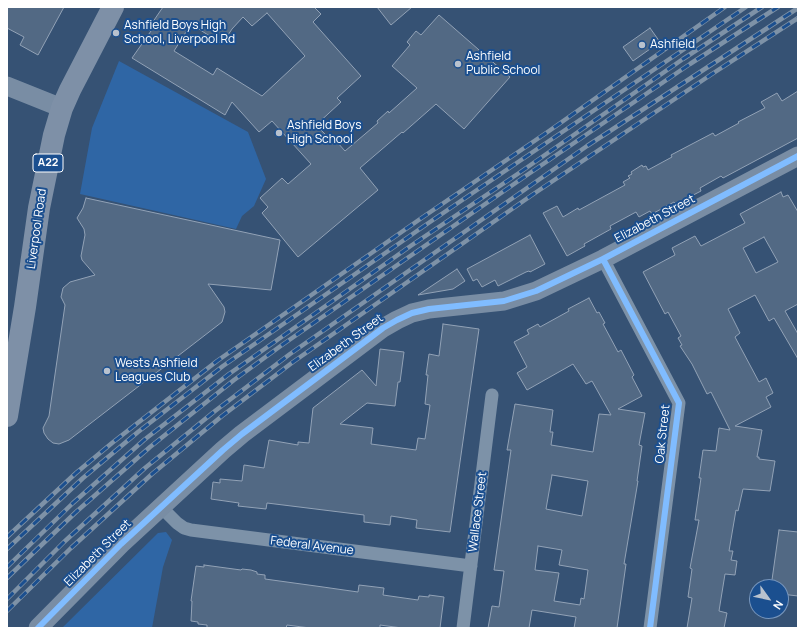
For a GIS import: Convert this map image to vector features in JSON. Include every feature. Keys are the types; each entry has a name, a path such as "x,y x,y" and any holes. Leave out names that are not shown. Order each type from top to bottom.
{"highway":[{"name":"Liverpool Road","path":"7,416 44,177 62,108 80,70 114,7"}],"main road":[{"path":"7,86 62,108"},
{"name":"Elizabeth Street","path":"38,628 121,544 242,434 383,328 412,313 429,309 504,301 536,291 560,281 603,259 798,156"}],"street":[{"name":"Oak Street","path":"603,259 679,403 650,628"},
{"name":"Wallace Street","path":"463,628 492,395"},
{"name":"Federal Avenue","path":"161,507 177,523 184,528 191,530 471,566"}],"shaded area":[{"path":"119,61 248,132 266,179 254,206 242,216 236,229 80,194 92,128"},
{"path":"166,532 172,540 163,567 152,628 62,628 158,533"}],"building":[{"path":"7,7 64,7 38,55 20,45 24,37 7,28"},
{"path":"163,7 314,7 321,14 313,22 361,76 337,98 341,102 316,125 335,144 337,142 345,151 378,123 377,121 388,111 389,113 417,88 392,66 410,45 407,42 416,31 421,35 439,15 510,77 464,129 436,104 403,133 402,132 360,168 378,190 298,257 262,213 268,207 260,198 282,178 288,184 311,164 272,121 259,132 232,102 225,115 132,58 151,31 148,29","holes":["267,13 305,56 262,96 217,68 213,75 174,51 191,24 222,44 232,29 243,17 252,26"]},
{"path":"377,7 412,7 391,25"},
{"name":"Ashfield","path":"650,28 660,42 633,61 623,47"},
{"path":"798,91 798,138 723,178 721,176 700,188 701,191 676,204 674,202 652,214 650,211 639,217 636,212 610,226 611,229 584,244 585,246 567,256 543,213 557,206 563,217 578,208 579,210 625,185 623,182 630,178 628,176 632,174 631,172 642,165 643,167 646,166 648,170 672,157 671,155 713,133 715,136 765,108 761,102 777,93 782,101"},
{"path":"781,192 783,197 788,195 798,212 798,304 785,311 798,334 798,359 774,318 769,321 755,295 728,309 740,333 735,337 759,382 766,378 773,393 766,397 771,407 735,426 762,430 757,457 759,457 759,459 775,461 770,491 743,489 738,511 736,510 729,551 733,551 731,560 737,561 735,575 725,574 719,611 727,613 724,628 687,628 692,598 688,597 692,569 690,568 699,520 695,520 703,450 716,451 719,428 730,430 711,392 707,394 692,364 680,346 682,345 678,338 681,336 668,312 665,314 643,272 675,255 672,248 695,236 701,246 745,223 740,214","holes":["764,237 778,262 756,273 743,248"]},
{"path":"86,198 280,240 271,290 208,284 224,307 225,312 222,322 69,440 59,444 53,443 48,439 43,428 49,416 65,305 61,297 63,288 70,282 95,275 82,260 81,256 85,235 84,229 77,218 83,208"},
{"path":"530,235 545,264 498,286 495,280 482,287 477,279 473,281 467,269"},
{"path":"457,269 465,281 453,289 418,295"},
{"path":"589,298 597,313 599,312 605,323 603,324 618,352 621,350 634,375 632,377 642,396 618,409 645,413 639,445 642,446 638,481 624,564 626,564 617,628 574,628 576,617 532,610 529,628 488,628 492,606 499,607 504,571 494,570 511,450 507,450 515,404 553,410 550,432 553,432 551,445 593,452 599,414 611,415 592,381 586,384 573,364 527,390 517,373 527,367 514,342 529,334 527,330 538,324 540,327 569,311 568,309","holes":["552,475 588,481 582,516 546,509","538,546 562,550 559,565 588,570 584,599 581,598 580,605 554,601 559,573 535,570"]},
{"path":"443,324 479,329 450,532 416,528 417,520 391,516 390,525 364,522 364,515 267,503 266,509 238,506 239,503 211,499 213,482 220,483 220,479 242,481 244,465 264,468 269,440 298,445 298,442 309,443 313,408 362,370 376,386 380,349 404,352 395,406 367,403 340,424 373,428 371,444 416,450 418,438 425,439 430,405 425,404 428,375 426,375 429,354 439,356"},
{"path":"779,530 798,532 798,596 789,595 789,579 772,579"},
{"path":"204,565 251,570 257,572 257,574 265,575 265,579 358,592 359,585 384,588 383,595 418,600 419,596 429,597 429,595 444,597 440,628 402,628 380,625 380,628 310,628 287,625 286,628 207,628 207,625 198,624 198,622 191,621 191,601 196,566 204,567"}],"railway":[{"path":"7,537 76,473 217,361 725,7"},
{"path":"7,549 83,478 138,432 223,366 427,224 746,7"},
{"path":"7,567 73,503 144,440 229,374 412,245 683,59 762,7"},
{"path":"7,578 76,512 150,447 234,380 527,175 690,64 778,7"},
{"path":"7,599 64,542 145,468 215,411 290,354 587,146 798,8"},
{"path":"7,611 71,548 152,474 222,416 293,362 532,195 798,18"}],"cycle path":[{"path":"38,628 121,544 223,450 242,434 383,328 412,313 429,309 504,301 536,291 603,259 798,156"},
{"path":"603,259 679,403 650,628"}],"place":[{"name":"Ashfield Boys High School, Liverpool Rd","path":"116,33"},
{"name":"Ashfield","path":"642,45"},
{"name":"Ashfield Public School","path":"458,64"},
{"name":"Ashfield Boys High School","path":"279,133"},
{"name":"Wests Ashfield Leagues Club","path":"107,371"}]}
